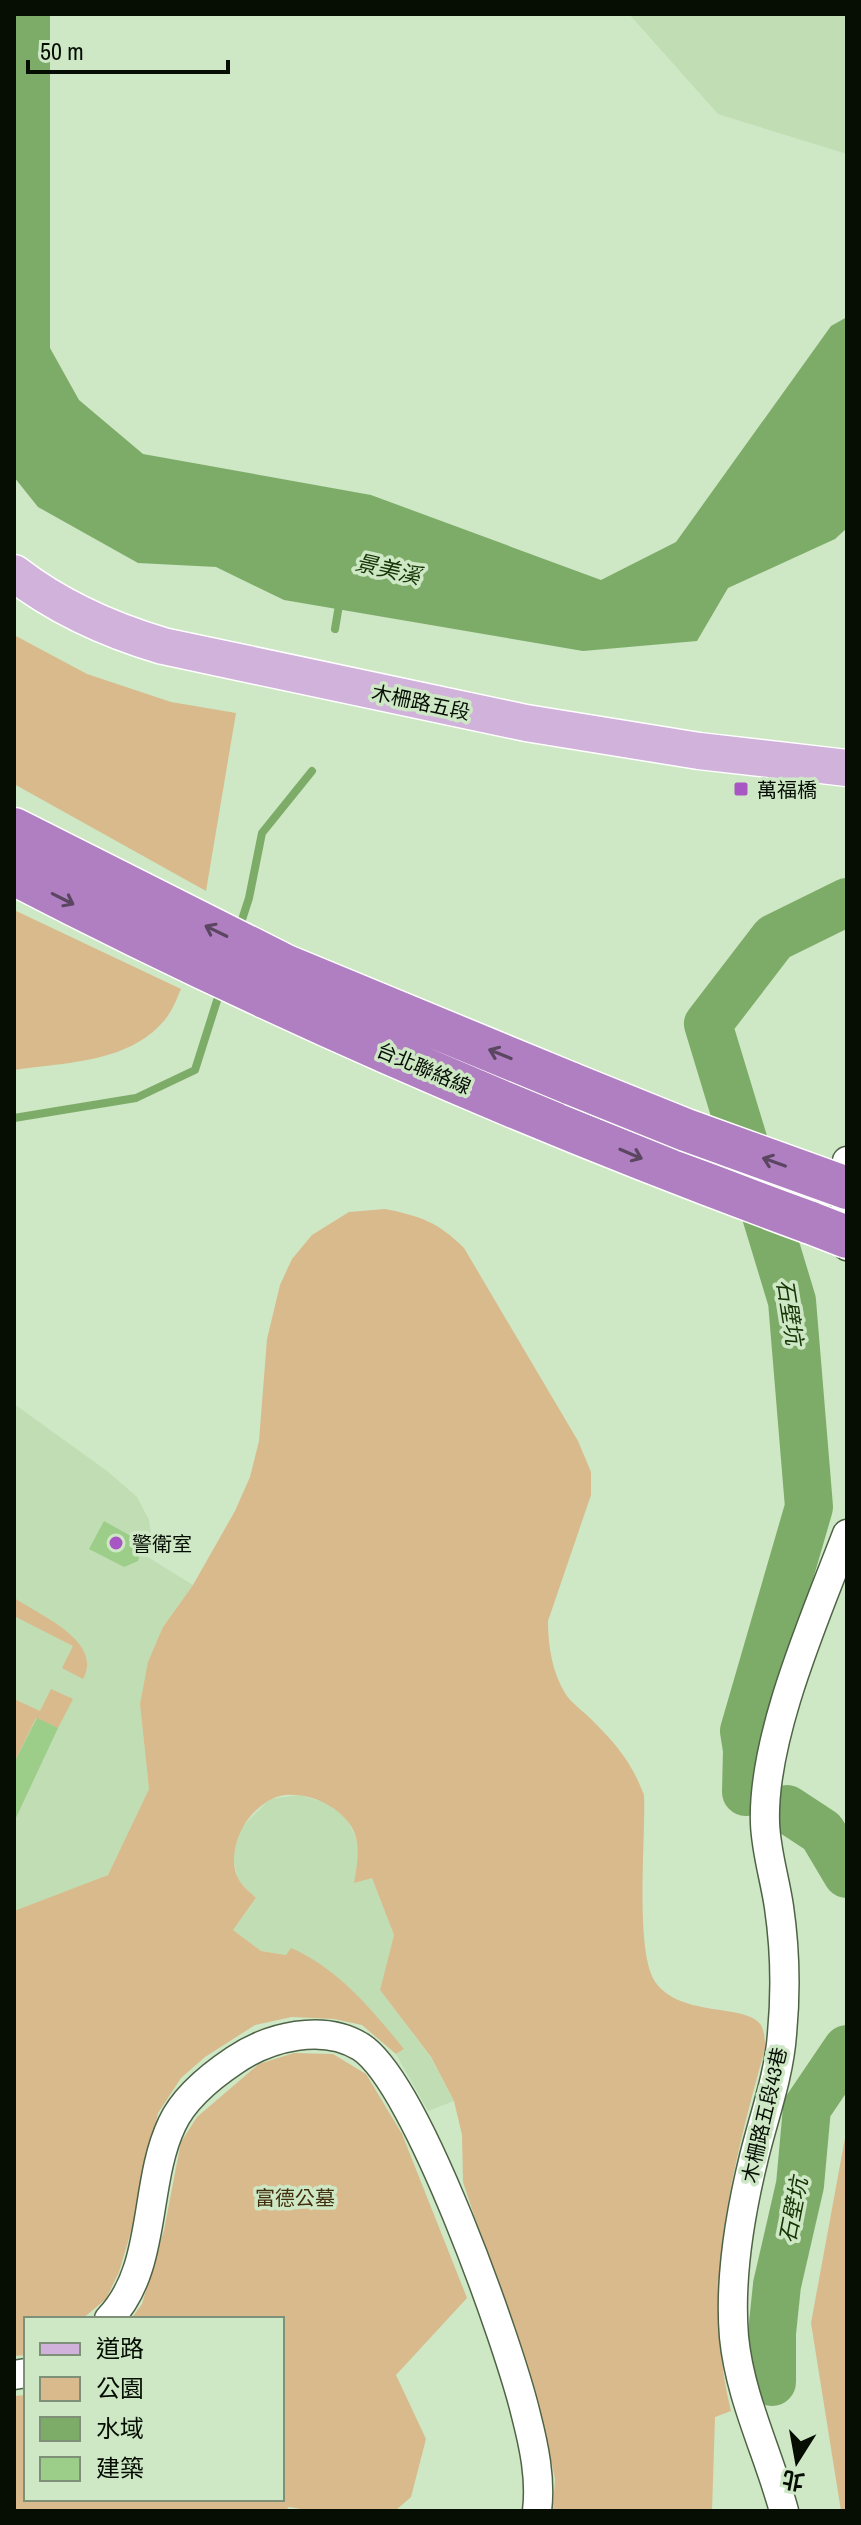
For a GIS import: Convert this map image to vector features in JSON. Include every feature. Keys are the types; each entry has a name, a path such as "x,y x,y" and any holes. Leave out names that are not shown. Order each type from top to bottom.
{"highway":[{"name":"台北聯絡線","path":"14,829 286,966 686,1130 847,1188"},
{"name":"台北聯絡線","path":"14,874 112,925 397,1058 686,1177 835,1231"}],"main road":[{"name":"木柵路五段","path":"14,573 47,596 104,626 163,646 209,657 526,723 699,751 847,768"}],"street":[{"path":"847,1161 847,1246"},
{"name":"木柵路五段43巷","path":"784,2511 738,2369 733,2316 746,2195 779,2060 782,2033 783,1946 767,1847 765,1805 783,1715 847,1534"},
{"path":"110,2317 128,2290 139,2261 160,2160 173,2121 206,2082 258,2046 301,2035 338,2039 362,2047 396,2088 442,2182 509,2357 526,2414 538,2480 537,2511"}],"shaded area":[{"path":"629,14 847,14 847,154 718,114"},
{"path":"14,1404 107,1471 137,1497 149,1520 152,1541 146,1556 193,1585 163,1627 140,1704 149,1789 108,1875 14,1911"},
{"path":"299,1795 327,1803 345,1816 355,1835 359,1858 354,1882 372,1878 394,1935 380,1990 431,2058 454,2101 428,2111 396,2054 404,2049 287,1955 261,1951 233,1930 256,1899 238,1880 233,1856 241,1828 270,1799"}],"green space":[{"path":"14,635 87,674 171,702 236,713 206,891 14,784"},
{"path":"14,910 181,989 169,1014 153,1032 117,1052 76,1062 14,1070"},
{"path":"385,1209 408,1214 428,1221 464,1248 578,1441 591,1472 591,1495 548,1621 554,1667 568,1697 622,1754 644,1795 643,1922 649,1968 656,1983 667,1994 681,2001 753,2018 763,2031 765,2049 742,2138 724,2228 719,2320 722,2365 731,2411 715,2417 712,2511 553,2511 555,2479 544,2427 463,2182 462,2135 454,2101 431,2057 380,1990 394,1935 372,1878 354,1883 358,1852 355,1834 341,1814 318,1800 304,1796 279,1796 268,1801 244,1826 235,1849 235,1867 241,1883 256,1898 233,1930 261,1951 286,1955 291,1948 324,1967 367,2005 404,2049 396,2054 362,2025 334,2019 292,2017 255,2025 205,2057 181,2078 158,2113 135,2218 119,2272 106,2299 84,2317 24,2317 24,2355 14,2356 14,1911 108,1875 149,1789 140,1704 148,1662 163,1627 193,1585 235,1511 250,1477 259,1441 267,1339 280,1285 292,1259 312,1235 349,1212"},
{"path":"14,1598 53,1621 77,1642 85,1653 87,1666 83,1679 62,1668 73,1646 14,1616"},
{"path":"51,1689 73,1699 58,1728 36,1718 14,1763 14,1699 40,1711"},
{"name":"富德公墓","path":"294,2053 333,2054 366,2074 402,2134 467,2298 396,2375 426,2439 411,2497 395,2511 313,2511 289,2507 285,2511 14,2511 14,2396 24,2395 24,2501 284,2501 284,2317 132,2317 142,2304 164,2230 181,2142 197,2117 259,2064"},
{"path":"847,2127 847,2511 841,2511 811,2323"}],"water":[{"name":"景美溪","path":"14,14 50,14 50,348 79,400 143,454 371,495 601,580 676,542 831,326 847,317 847,528 835,539 728,588 697,641 583,651 284,600 216,567 138,563 38,507 14,477"}],"building":[{"name":"警衛室","path":"104,1521 138,1540 142,1547 138,1561 124,1567 89,1549"},
{"path":"37,1718 58,1728 14,1822 14,1763"}],"waterway":[{"path":"335,629 340,599"},
{"path":"239,929 249,898 262,833 312,771"},
{"name":"石壁坑","path":"746,1792 744,1731 809,1507 792,1301 708,1024 774,938 847,902"},
{"path":"14,1118 136,1098 195,1070 221,988"},
{"name":"石壁坑","path":"787,1809 822,1832 847,1874"},
{"name":"石壁坑","path":"772,2382 772,2333 777,2285 800,2185 807,2108 847,2049"}],"place":[{"name":"萬福橋","path":"741,789"},
{"name":"警衛室","path":"116,1543"}]}
